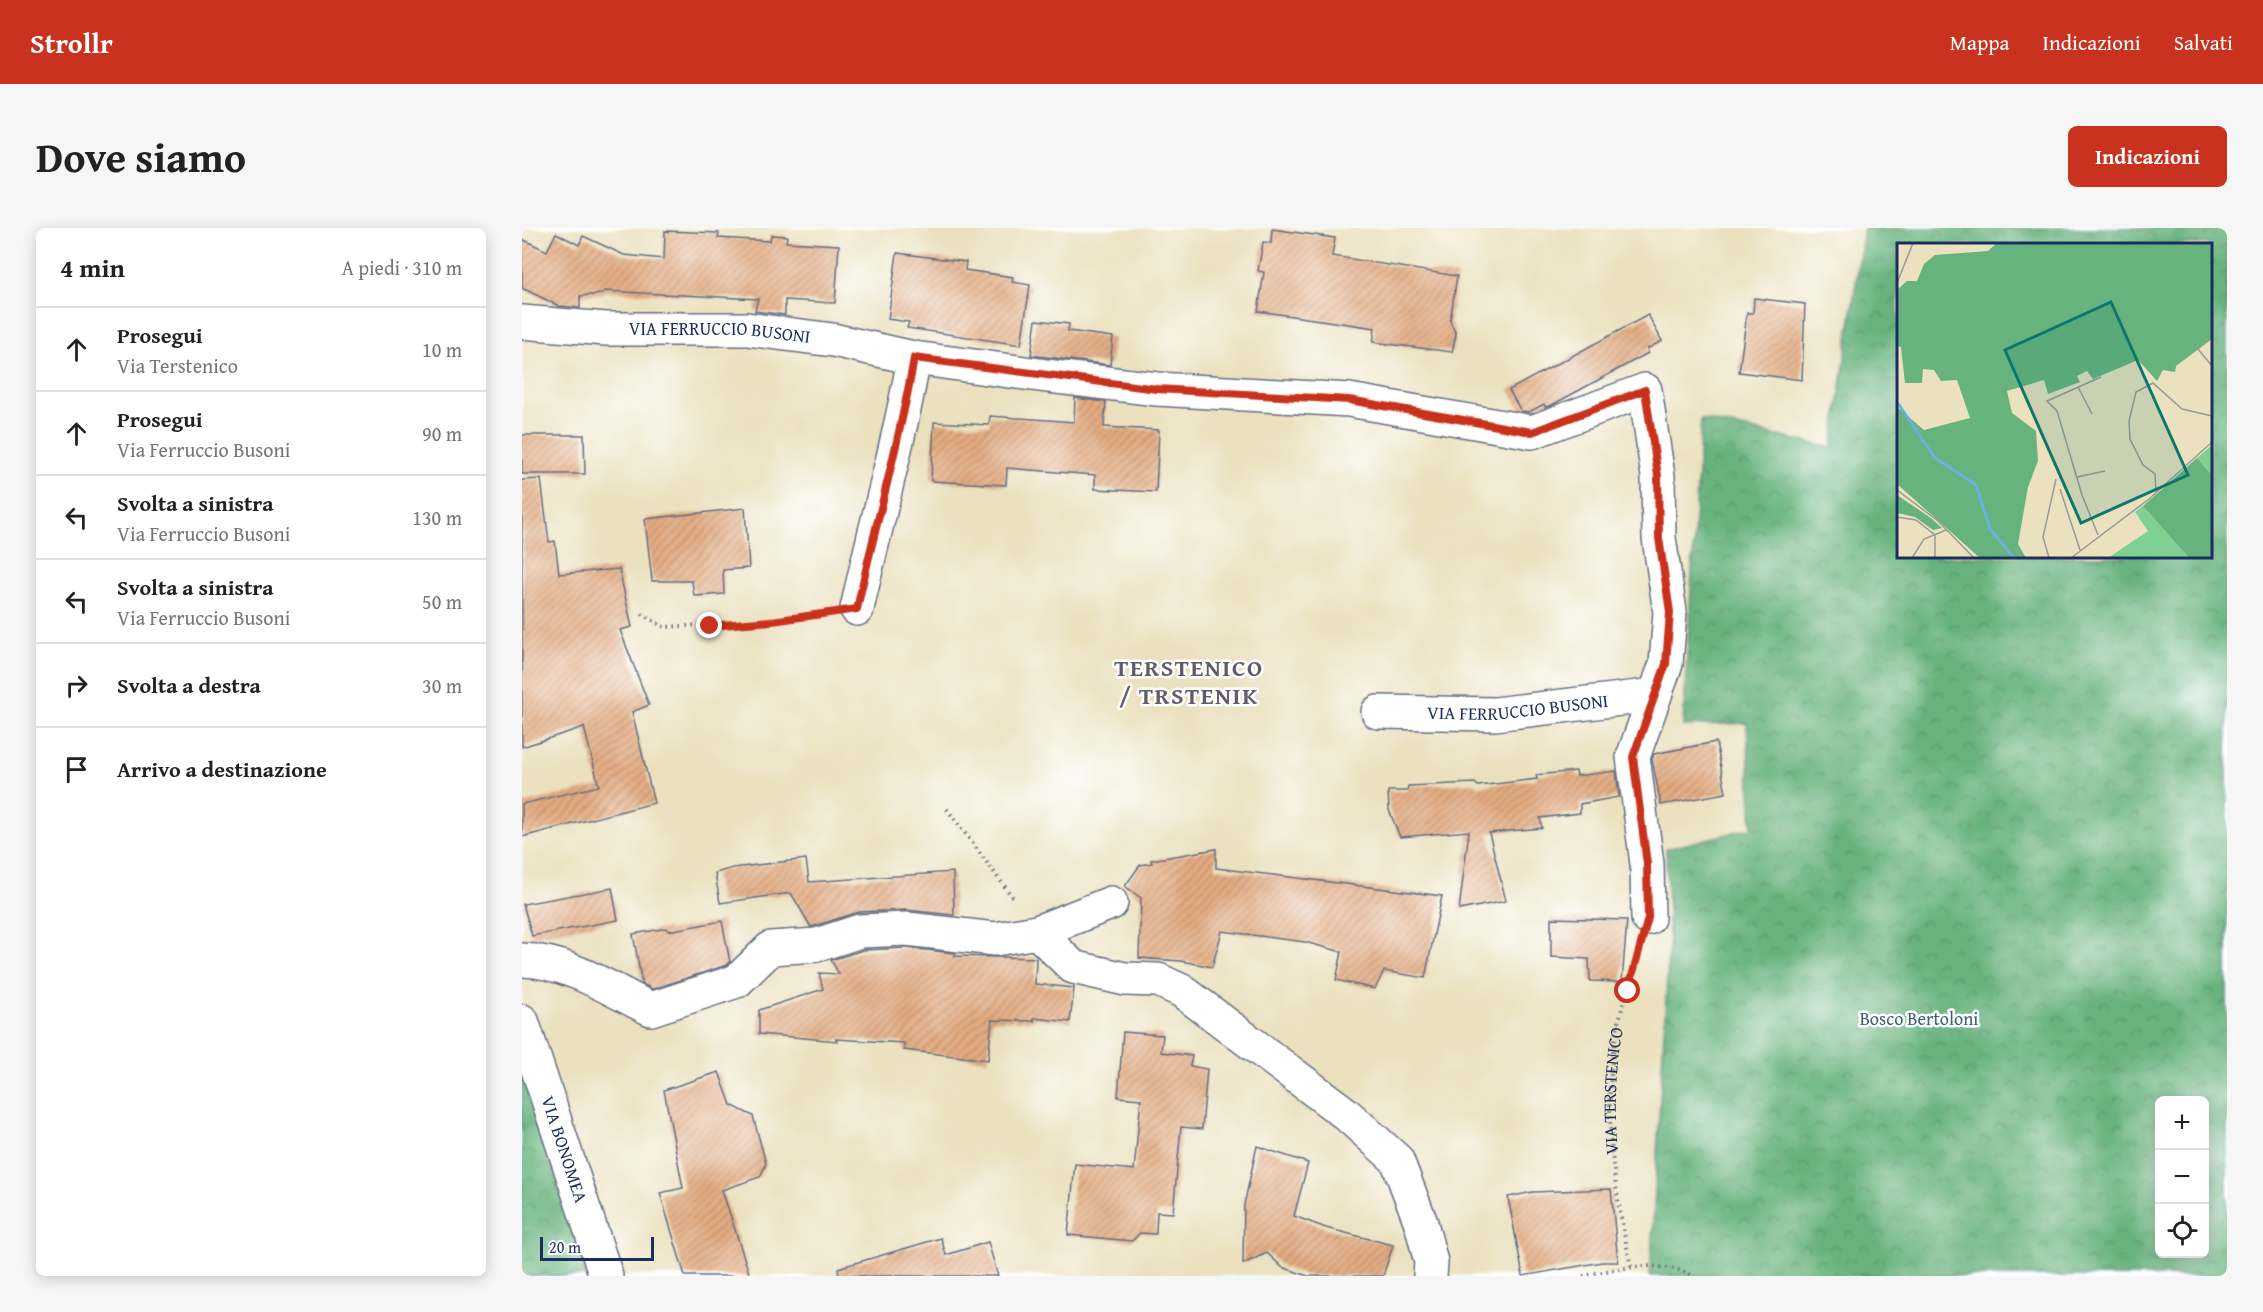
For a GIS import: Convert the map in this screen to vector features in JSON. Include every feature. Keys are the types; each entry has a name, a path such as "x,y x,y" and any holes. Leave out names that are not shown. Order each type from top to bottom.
{"street":[{"name":"VIA FERRUCCIO BUSONI","path":"522,322 606,328 747,329 833,340 914,358 1157,389 1349,400 1532,432 1645,390 1658,476 1659,538 1670,612 1666,664 1633,757 1647,864 1648,918"},
{"path":"857,609 878,510 907,400 914,358"},
{"name":"VIA FERRUCCIO BUSONI","path":"1378,712 1495,714 1655,695"},
{"path":"522,960 542,960 583,975 651,1009 737,981 771,948 817,945 860,931 907,929 994,939 1037,932 1111,903"},
{"path":"1037,932 1073,967 1125,979 1158,980 1182,991 1346,1114 1397,1160 1421,1223 1431,1262 1430,1276"},
{"name":"VIA BONOMEA","path":"522,1021 606,1276"}],"path":[{"path":"642,614 664,627 710,626 772,621 857,609"},
{"path":"947,809 1037,932"},
{"name":"VIA TERSTENICO","path":"1631,1266 1614,1176 1610,1132 1612,1060 1648,918"},
{"path":"1582,1276 1631,1266 1677,1268 1695,1276"}],"green space":[{"name":"Bosco Bertoloni","path":"1864,228 2227,228 2227,1276 1650,1276 1669,945 1666,849 1752,828 1747,723 1683,726 1701,419 1832,448"},
{"path":"522,1073 587,1276 522,1276"}],"building":[{"path":"1272,229 1335,238 1332,256 1457,276 1450,321 1456,334 1452,352 1373,342 1375,328 1258,311 1264,272 1258,271 1263,242 1271,243"},
{"path":"665,231 719,233 718,238 770,241 771,235 787,236 786,242 839,245 835,303 785,300 785,315 755,311 758,299 604,291 602,294 580,296 580,308 559,306 522,288 522,239 547,251 556,233 579,245 583,236 624,255 664,259"},
{"path":"897,253 966,262 965,270 1013,277 1012,282 1030,285 1021,345 907,328 909,322 888,319"},
{"path":"1754,298 1805,304 1802,380 1739,372 1747,313 1753,313"},
{"path":"1648,315 1662,341 1647,349 1648,353 1552,405 1545,407 1544,404 1529,412 1521,411 1509,390"},
{"path":"1036,320 1069,324 1068,331 1113,337 1110,365 1031,355"},
{"path":"1075,398 1106,402 1104,427 1159,430 1156,492 1095,489 1095,475 1007,468 1006,485 931,481 934,422 989,425 990,416 1074,422"},
{"path":"522,435 584,435 585,474 522,474"},
{"path":"541,479 549,542 555,541 559,574 619,569 632,627 620,630 649,705 632,712 654,803 522,837 522,804 599,786 584,727 522,747 522,480"},
{"path":"745,508 749,568 723,570 724,594 694,596 692,581 652,581 645,519"},
{"path":"1716,742 1726,793 1661,805 1652,759 1654,754"},
{"path":"1576,771 1577,776 1616,771 1619,797 1580,804 1580,813 1540,818 1542,828 1489,833 1506,901 1459,910 1469,831 1400,837 1389,810 1388,791 1407,791 1408,786 1475,783 1478,786 1537,779 1536,775"},
{"path":"1216,849 1216,868 1442,896 1425,978 1384,971 1375,989 1336,980 1342,952 1305,942 1222,931 1212,967 1181,961 1139,958 1141,898 1125,886 1140,865 1152,863 1151,860"},
{"path":"806,859 809,882 953,872 954,915 906,910 859,912 811,927 791,893 720,903 715,873 733,868"},
{"path":"612,888 618,920 532,936 523,904"},
{"path":"1551,918 1627,920 1622,982 1590,981 1589,959 1551,957"},
{"path":"722,921 730,962 727,965 653,989 642,984 633,934 667,928 668,931"},
{"path":"906,948 955,953 955,956 1036,958 1035,984 1074,988 1070,1022 1034,1018 1034,1021 992,1020 988,1060 904,1050 904,1043 836,1039 837,1041 759,1034 759,1010 823,989 819,973 839,974 831,960 863,950"},
{"path":"1123,1032 1163,1035 1161,1052 1192,1056 1190,1066 1207,1069 1202,1129 1181,1127 1173,1213 1157,1212 1156,1234 1140,1233 1132,1241 1068,1235 1075,1164 1134,1170 1141,1099 1118,1097"},
{"path":"719,1072 731,1105 753,1116 766,1164 760,1177 722,1190 750,1276 685,1276 660,1193 683,1188 664,1090"},
{"path":"1257,1146 1308,1163 1294,1216 1326,1228 1393,1245 1383,1276 1308,1276 1282,1267 1267,1253 1243,1264 1244,1205"},
{"path":"1611,1189 1618,1262 1602,1262 1523,1276 1508,1197 1533,1192"},
{"path":"941,1238 946,1255 988,1242 998,1276 839,1276 838,1268"}],"district":[{"name":"TERSTENICO / TRSTENIK","path":"1189,682"}],"route":[{"path":"710,626 772,621 857,609 878,510 907,400 914,358 1157,389 1349,400 1468,423 1532,432 1645,390 1658,476 1659,538 1670,612 1666,664 1633,757 1647,864 1648,918 1628,991"}]}
